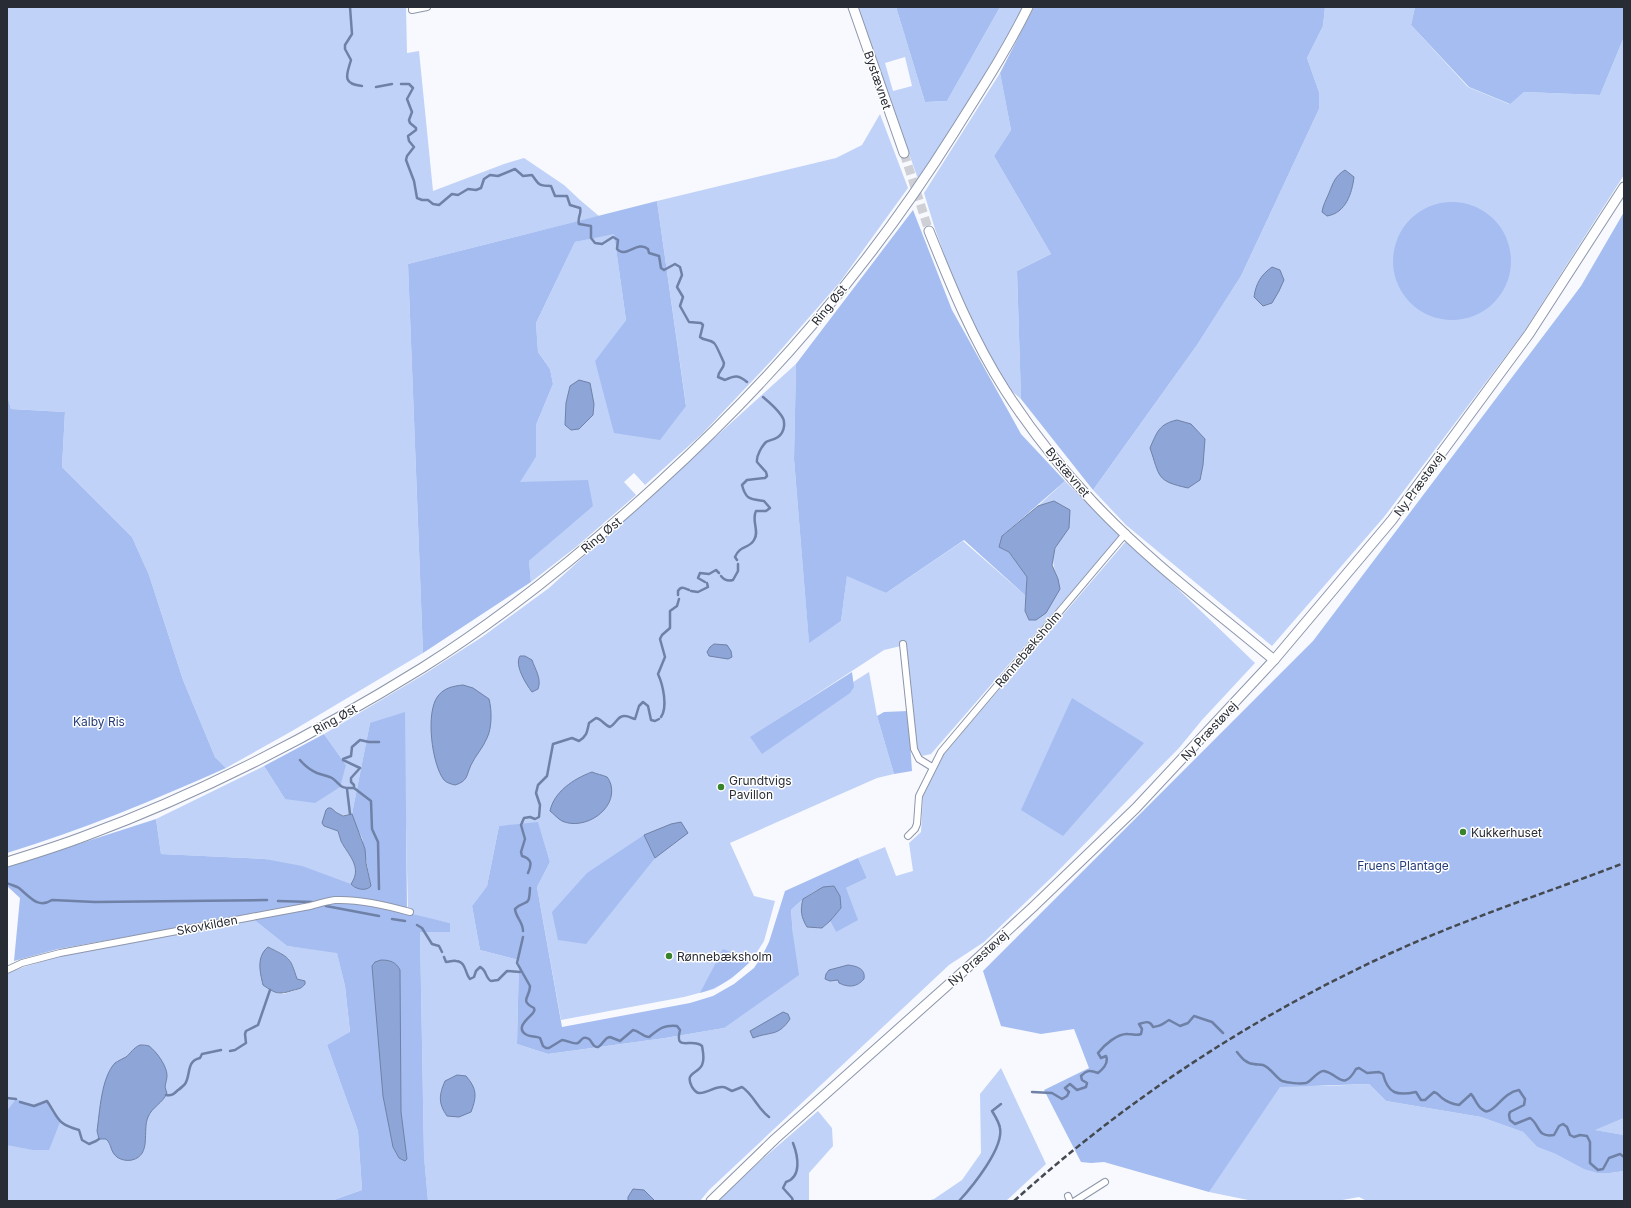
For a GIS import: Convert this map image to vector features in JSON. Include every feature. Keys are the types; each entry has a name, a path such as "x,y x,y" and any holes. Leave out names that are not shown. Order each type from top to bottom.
{"street":[{"path":"412,7 412,10 427,7"},
{"name":"Bystævnet","path":"853,7 904,154"},
{"name":"Ring Øst","path":"7,862 86,836 148,810 269,755 344,714 424,667 548,579 571,560 622,517 703,443 762,382 820,318 880,242 923,182 979,93 1028,7"},
{"name":"Ny Præstøvej","path":"711,1201 775,1139 967,968 1045,896 1136,808 1274,660 1392,520 1525,341 1624,187"},
{"name":"Bystævnet","path":"929,231 959,304 978,343 1004,389 1031,429 1092,502 1154,560 1274,660"},
{"name":"Rønnebæksholm","path":"908,836 913,832 917,824 919,796 932,767 941,752 1126,534"},
{"path":"903,644 914,749 919,759 932,767"},
{"name":"Skovkilden","path":"7,970 22,963 60,953 310,906 334,900 387,906 410,912"},
{"path":"1075,1201 1105,1182"}],"shaded area":[{"path":"7,7 406,7 407,53 419,51 433,191 524,158 564,185 599,216 408,264 423,653 292,731 226,768 215,757 183,680 149,575 132,537 62,467 65,412 11,409 7,395"},
{"path":"857,7 896,7 925,102 947,101 1000,7 1025,7 961,113 918,179","holes":["905,57 912,86 893,91 885,63"]},
{"path":"1325,7 1415,7 1411,25 1468,87 1509,104 1524,92 1600,95 1624,37 1624,175 1523,333 1384,517 1272,646 1126,525 1093,490 1197,345 1241,276 1319,109 1319,92 1307,58 1323,26"},
{"path":"1000,73 1011,130 994,156 1051,254 1017,271 1021,399 1007,387 961,301 935,229 924,193"},
{"path":"880,114 908,188 840,282 771,361 702,434 645,485 634,473 624,482 636,495 576,547 531,582 529,561 593,505 519,482 536,457 536,425 553,384 550,369 538,352 536,323 575,242 614,233 626,320 595,362 686,405 657,201 836,158 862,145"},
{"path":"1345,170 1354,177 1350,196 1339,211 1327,216 1322,212 1324,205 1335,180"},
{"path":"1272,267 1280,270 1284,280 1272,303 1263,306 1254,297 1255,292 1260,280"},
{"path":"796,364 794,459 809,642 841,621 847,575 886,593 963,541 1026,596 1025,612 1029,620 1058,579 1053,563 1054,552 1056,546 1069,528 1054,501 1038,506 1065,481 1120,536 931,754 922,756 917,748 905,645 884,650 751,737 755,744 869,672 877,716 894,774 877,778 730,843 754,896 775,901 764,941 752,960 732,978 714,989 684,997 561,1020 537,887 550,862 538,823 499,826 487,886 472,906 480,950 519,960 517,1044 548,1054 665,1038 724,1028 793,935 791,910 803,899 803,920 807,927 822,928 830,921 836,932 846,888 867,878 858,858 885,847 896,876 913,871 909,843 921,832 923,796 944,754 1127,540 1255,663 1202,720 1179,748 1053,876 984,942 949,965 709,1190 700,1201 428,1201 424,1156 420,932 450,932 450,923 408,914 406,823 370,723 352,814 341,815 335,810 324,826 338,831 341,841 353,861 355,872 351,884 265,859 161,854 156,819 264,766 285,799 346,765 324,734 423,675 482,637 549,588"},
{"path":"579,380 590,383 594,404 593,415 579,429 571,430 565,425 566,403 570,386"},
{"path":"1177,420 1191,424 1205,439 1200,480 1188,488 1170,483 1161,476 1158,472 1150,448 1162,426"},
{"path":"1054,501 1070,510 1069,528 1055,548 1052,565 1058,579 1060,589 1046,613 1036,620 1029,620 1025,611 1027,577 1009,552 999,547 1002,536 1038,506"},
{"path":"714,644 727,645 731,651 732,657 728,659 709,656 707,652"},
{"path":"520,656 525,656 532,660 538,674 538,689 532,692 524,679 518,664"},
{"path":"463,685 473,688 489,699 491,724 489,734 473,762 466,778 462,782 455,785 444,780 440,773 433,751 431,726 434,704 440,693 449,688"},
{"path":"592,772 607,777 609,780 612,794 609,803 604,810 589,821 571,823 560,820 550,811 552,804 560,792 571,782"},
{"path":"328,808 331,808 343,816 352,814 365,849 366,863 371,886 369,888 361,889 351,884 355,872 353,861 341,841 338,831 324,826 322,823"},
{"path":"681,822 688,833 655,858 644,835 671,824"},
{"path":"834,886 840,896 841,908 822,928 807,927 803,920 802,913 803,899 823,887"},
{"path":"253,919 287,946 337,952 345,986 350,1033 327,1045 358,1131 362,1190 331,1201 7,1201 7,973 60,956","holes":["268,947 288,958 291,962 297,979 300,980 299,989 284,994 277,993"]},
{"path":"268,947 285,956 291,962 297,979 305,981 303,986 285,993 278,993 263,985 260,960 264,951"},
{"path":"381,960 392,962 397,965 400,970 401,1112 407,1159 405,1161 399,1158 393,1147 383,1096 372,966 375,962"},
{"path":"848,965 858,967 864,973 864,979 859,984 846,986 839,983 838,980 830,981 825,979 829,970"},
{"path":"783,1012 788,1014 790,1019 782,1029 774,1033 753,1038 750,1031"},
{"path":"140,1045 146,1045 152,1048 163,1063 167,1071 165,1086 167,1093 163,1100 152,1110 148,1117 142,1153 132,1160 126,1160 120,1159 115,1155 106,1139 99,1139 97,1131 102,1095 110,1069 115,1063 126,1057"},
{"path":"1001,1068 1046,1164 1006,1201 927,1201 934,1199 962,1180 981,1153 980,1094"},
{"path":"457,1075 466,1076 474,1089 475,1097 471,1112 459,1117 447,1116 440,1099 445,1081"},
{"path":"1194,1082 1325,1086 1369,1084 1386,1101 1481,1117 1523,1132 1537,1147 1610,1173 1624,1171 1624,1201 1367,1201 1359,1197 1337,1201 1253,1201 1209,1192 1212,1187 1085,1157"},
{"path":"818,1111 832,1128 833,1146 809,1173 809,1201 717,1201 721,1195"},
{"path":"1624,1118 1624,1135 1594,1130"},
{"path":"633,1189 644,1190 655,1201 628,1201 628,1197"}],"green space":[{"path":"896,7 1000,7 947,101 925,102"},
{"path":"1034,7 1325,7 1323,26 1307,58 1319,92 1319,109 1241,276 1197,345 1093,490 1021,399 1017,271 1051,254 994,156 1011,130 1000,73"},
{"path":"1415,7 1624,7 1624,37 1600,95 1524,92 1510,104 1469,87 1411,25"},
{"path":"657,201 686,406 660,440 614,433 595,361 626,320 614,234 575,242 536,323 538,352 550,369 553,384 536,425 536,457 520,482 588,480 593,506 529,561 531,582 423,653 408,264"},
{"path":"1452,202 1463,203 1474,207 1485,212 1494,219 1501,228 1506,239 1510,250 1510,272 1506,283 1501,294 1494,303 1485,310 1474,315 1463,319 1452,320 1441,319 1430,315 1419,310 1410,303 1403,294 1398,283 1394,272 1393,261 1394,250 1398,239 1403,228 1410,219 1419,212 1430,207 1441,203"},
{"path":"913,210 952,310 1021,434 1065,481 1002,536 999,547 1009,552 1027,577 1026,596 964,540 886,593 847,576 841,621 809,643 794,459 796,364"},
{"name":"Fruens Plantage","path":"1624,212 1624,1118 1595,1130 1624,1135 1624,1171 1598,1173 1584,1169 1556,1154 1537,1147 1523,1132 1481,1117 1386,1101 1369,1084 1280,1087 1209,1192 1104,1162 1081,1162 1044,1090 1089,1068 1074,1029 1041,1034 1001,1026 983,971 1313,641 1581,286"},
{"name":"Kalby Ris","path":"7,395 11,409 65,412 62,467 132,537 149,575 183,680 215,757 226,768 118,814 63,835 7,853"},
{"path":"852,672 854,687 850,693 762,754 750,737"},
{"path":"1072,698 1144,743 1063,836 1021,810"},
{"path":"908,711 912,771 894,774 877,716 884,712"},
{"path":"405,712 407,912 343,898 324,899 310,904 58,949 14,961 20,898 7,886 7,867 156,819 161,854 265,859 302,866 351,884 354,887 371,886 362,838 353,820 352,814 370,723"},
{"path":"324,734 346,765 340,787 315,803 285,799 264,766"},
{"path":"538,822 550,862 537,887 562,1027 690,1003 713,996 734,984 754,968 769,942 785,891 858,858 867,878 846,888 858,920 836,932 830,921 841,908 834,886 822,888 801,901 791,910 799,975 724,1028 665,1038 548,1054 517,1044 519,960 480,950 472,906 487,886 499,826"},
{"path":"644,835 655,858 586,944 558,940 552,912 587,873"},
{"path":"344,902 387,908 450,923 450,932 420,932 424,1156 428,1201 331,1201 362,1190 358,1131 327,1045 350,1032 345,986 337,953 287,946 253,919 325,903"},
{"path":"723,949 752,960 728,980 700,993"},
{"path":"16,1099 34,1106 47,1101 52,1112 60,1122 49,1150 33,1150 7,1145 7,1111"}],"waterway":[{"path":"350,7 352,34 345,45 345,49 351,60 347,78 351,83 362,86"},
{"path":"376,87 392,84"},
{"path":"401,84 409,84 413,88 407,99 412,112 409,120 416,130 408,136 409,141 414,147 407,156 406,160 414,181 417,198 428,200 433,204 439,205 452,194 458,195 468,189 476,190 481,188 484,179 490,175 498,176 515,169 523,176 532,175 539,184 543,186 551,186 555,196 567,196 570,205 580,208 579,224 591,226 591,238 595,243 602,244 613,237 618,240 617,249 620,252 644,247 648,249 649,253 659,256 661,268 664,270 675,264 680,267 682,275 677,287 683,297 680,306 689,322 701,323 703,325 700,337 715,344 724,363 718,377 725,380 737,376 747,382"},
{"path":"737,560 735,557 737,553 750,545 756,537 754,518 756,511 766,511 770,508 764,501 749,498 745,494 742,485 747,480 765,478 767,476 766,472 757,462 758,454 766,442 780,435 784,426 783,417 763,397"},
{"path":"721,576 727,580 733,580 738,571 738,564"},
{"path":"705,582 698,578 700,573 709,574 716,570 719,573"},
{"path":"691,591 698,592 708,587 707,583"},
{"path":"678,595 680,588 689,590"},
{"path":"661,717 664,702 662,684 658,674 665,657 660,639 662,635 670,628 670,611 677,606 679,599"},
{"path":"528,873 530,862 522,856 521,852 525,839 521,825 524,818 530,817 535,819 539,817 540,805 536,793 538,785 547,776 553,744 572,738 579,741 585,735 589,723 596,718 610,727 623,716 628,716 635,719 639,706 643,702 648,706 651,720 655,721 659,719"},
{"path":"354,788 351,778 360,768 343,759 351,756 352,747 360,740 379,742"},
{"path":"300,760 312,771 332,778 342,787 354,788 371,801 372,829 378,842 379,889"},
{"path":"347,789 350,814"},
{"path":"7,883 19,888 38,903 52,900 95,902 267,900"},
{"path":"523,931 515,909 528,901 530,888"},
{"path":"278,901 312,902"},
{"path":"326,906 379,916"},
{"path":"392,919 405,921"},
{"path":"417,925 422,928 432,944 439,946 442,952"},
{"path":"523,937 517,963 530,986 526,1001 534,1008 533,1013 522,1028 523,1032 527,1035 540,1038 543,1046 546,1048 549,1048 562,1040 578,1043 585,1038 589,1039 596,1047 598,1047 610,1037 620,1041 633,1030 649,1037 662,1028 677,1026 680,1030 679,1037 682,1043 694,1043 702,1046 704,1056 703,1063 690,1078 690,1082 695,1091 702,1093 720,1087 725,1087 732,1091 742,1087 769,1117"},
{"path":"444,957 446,962 455,961 462,963 470,979 474,977 476,971 480,967 484,970 491,981 498,980 507,971 520,972"},
{"path":"230,1051 235,1050 246,1043 246,1031 258,1025 270,990"},
{"path":"1032,1092 1052,1093 1062,1099 1067,1096 1069,1092 1065,1088 1070,1084 1077,1090 1086,1087 1087,1083 1082,1080 1081,1076 1089,1071 1098,1073 1104,1068 1107,1061 1106,1056 1101,1058 1098,1053 1107,1043 1120,1035 1141,1034 1142,1029 1139,1024 1141,1023 1149,1022 1153,1027 1161,1025 1169,1020 1180,1026 1188,1023 1194,1016 1212,1022 1223,1033"},
{"path":"166,1095 173,1094 185,1084 191,1065 200,1058 202,1054 221,1050"},
{"path":"1237,1052 1246,1062 1266,1066 1285,1082 1306,1083 1322,1071 1344,1081 1352,1076 1356,1069 1359,1068 1367,1073 1379,1072 1383,1074 1388,1086 1394,1092 1404,1094 1416,1092 1421,1100 1425,1100 1434,1092 1446,1101 1459,1105 1471,1094 1479,1106 1486,1111 1494,1108 1509,1094 1519,1090 1525,1099 1524,1105 1510,1112 1510,1120 1515,1124 1530,1118 1541,1133 1544,1134 1554,1135 1559,1126 1563,1124 1567,1127 1570,1135 1574,1137 1580,1135 1587,1136 1590,1142 1590,1163 1598,1170 1603,1169 1609,1158 1620,1154 1624,1157"},
{"path":"7,1098 16,1099"},
{"path":"20,1102 34,1106 47,1101 62,1123 79,1130 82,1140 89,1144 99,1139"},
{"path":"959,1201 986,1167 997,1146 1000,1136 1000,1128 992,1111 1001,1104"},
{"path":"793,1143 797,1160 797,1171 795,1176 786,1182 783,1188 793,1201"}],"tunnel":[{"path":"904,153 929,231"}],"railway":[{"path":"1014,1201 1055,1165 1141,1099 1185,1068 1277,1011 1325,985 1405,947 1467,921 1624,863"}],"place":[{"name":"Grundtvigs Pavillon","path":"721,787"},
{"name":"Kukkerhuset","path":"1463,832"},
{"name":"Rønnebæksholm","path":"669,956"}]}
